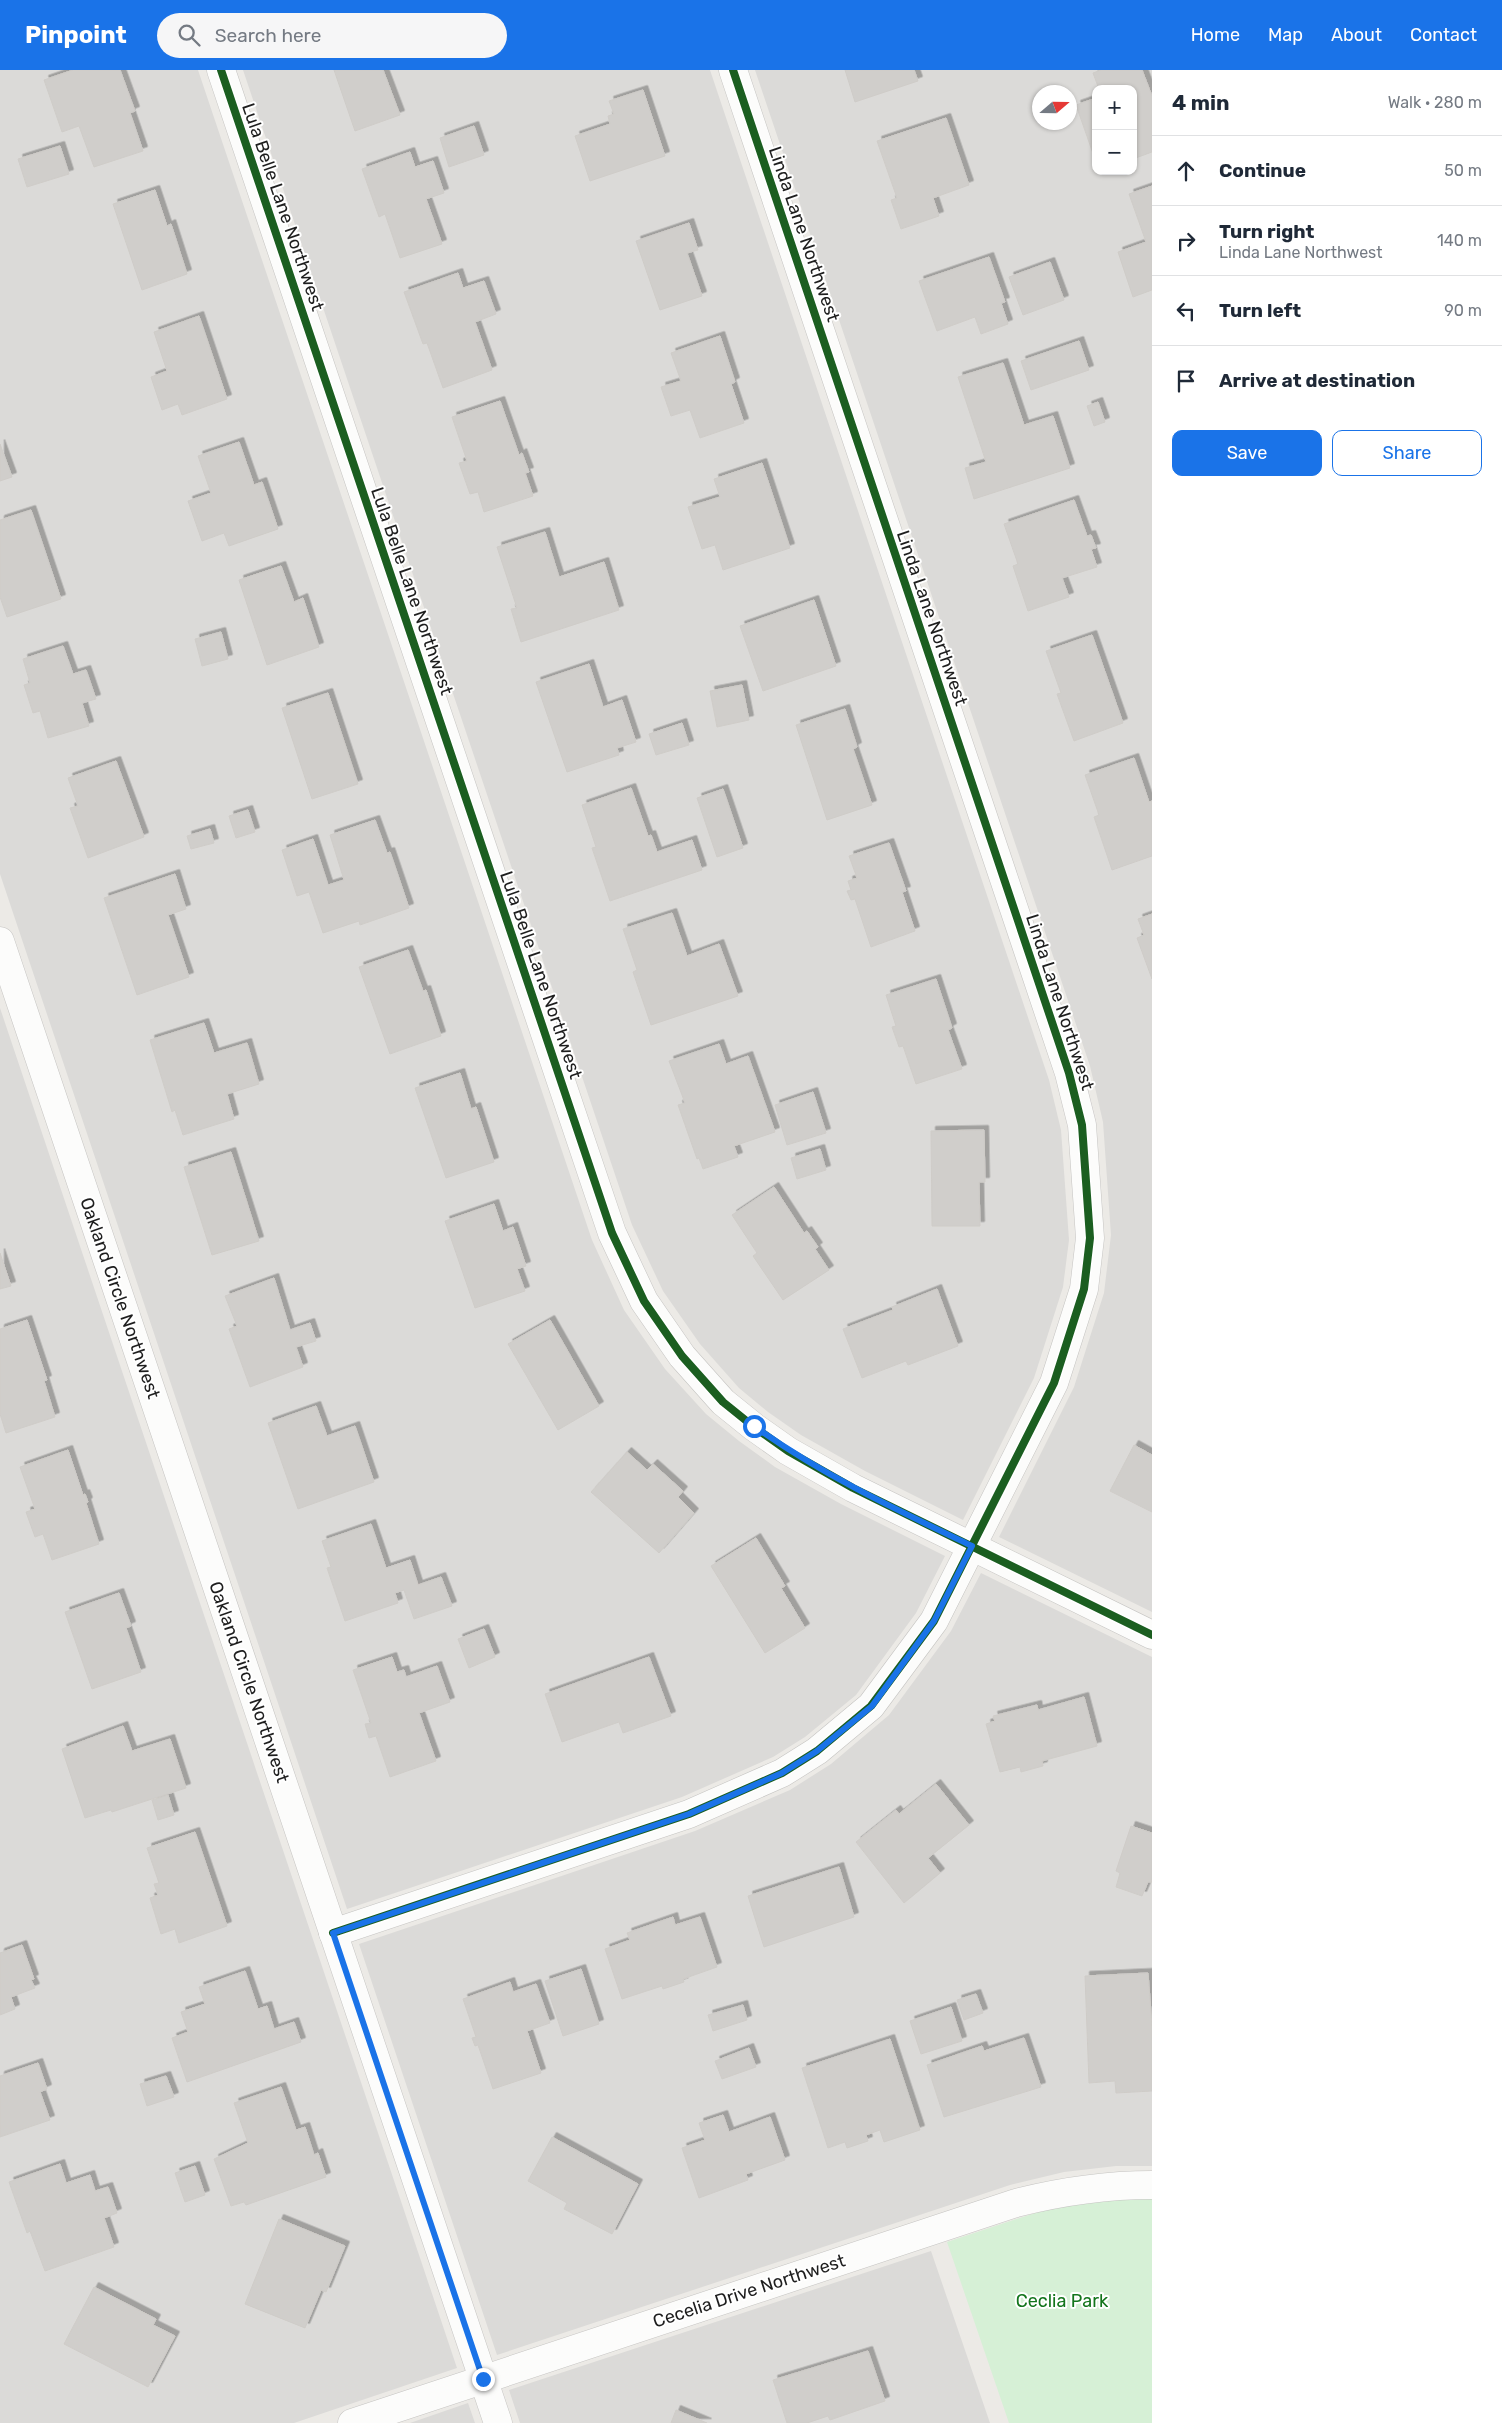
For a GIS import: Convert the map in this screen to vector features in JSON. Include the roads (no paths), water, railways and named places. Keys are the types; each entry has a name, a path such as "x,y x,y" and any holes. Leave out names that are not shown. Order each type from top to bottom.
{"street":[{"name":"Lula Belle Lane Northwest","path":"221,70 609,1224 644,1301 682,1356 723,1402 788,1451 853,1488 1152,1635"},
{"name":"Linda Lane Northwest","path":"333,1933 689,1814 782,1773 817,1751 872,1706 934,1621 1054,1383 1084,1289 1090,1238 1082,1126 1069,1073 733,70"},
{"name":"Oakland Circle Northwest","path":"0,941 498,2423"},
{"name":"Cecelia Drive Northwest","path":"352,2423 1016,2203 1065,2191 1115,2185 1152,2185"}],"park label":[{"name":"Ceclia Park","path":"1062,2301"}]}
